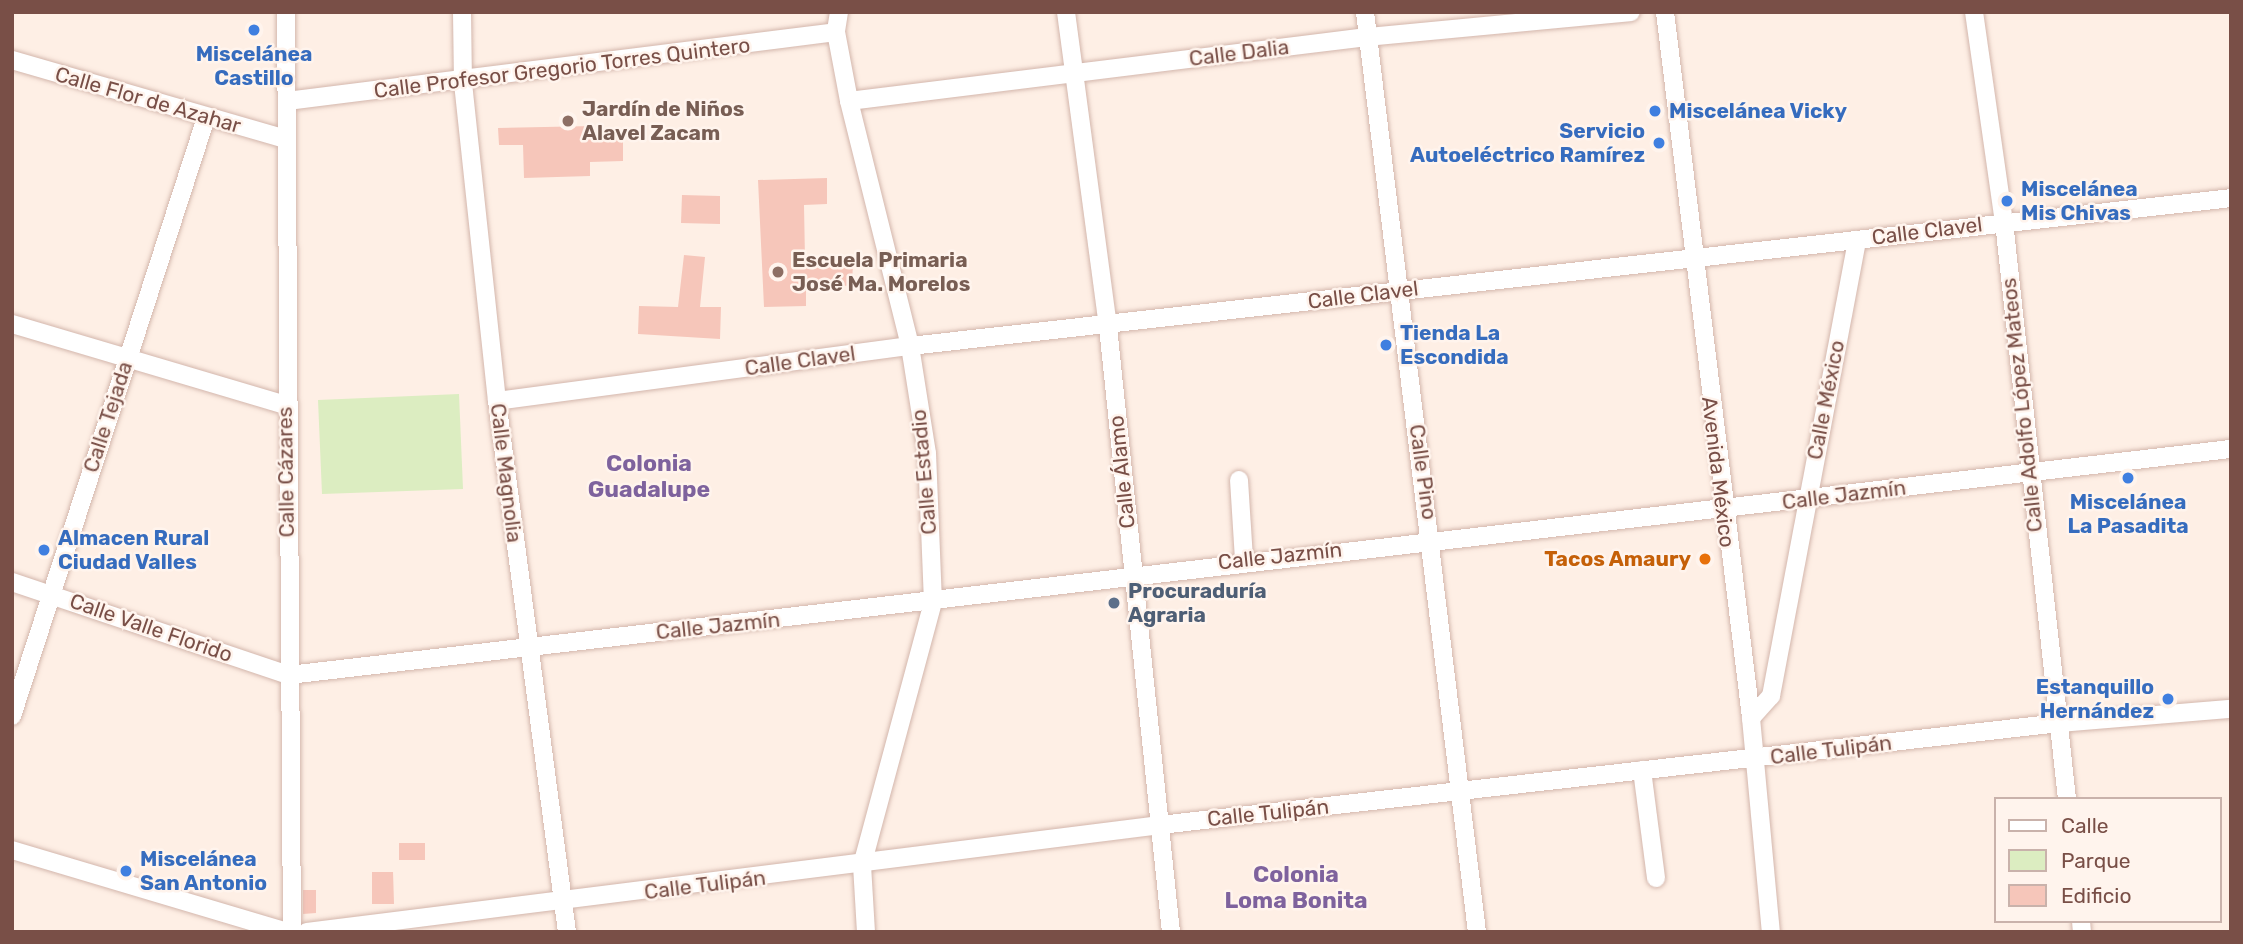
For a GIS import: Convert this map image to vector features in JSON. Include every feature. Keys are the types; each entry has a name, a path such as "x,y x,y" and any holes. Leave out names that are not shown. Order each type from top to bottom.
{"street":[{"name":"Calle Cázares","path":"286,12 285,405 292,932"},
{"name":"Calle Magnolia","path":"462,12 463,83 497,401 567,932"},
{"name":"Calle Estadio","path":"839,12 836,32 849,101 910,346 927,453 933,602 862,865 866,932"},
{"name":"Calle Álamo","path":"1066,12 1072,73 1108,327 1171,932"},
{"name":"Calle Pino","path":"1365,12 1398,290 1432,539 1477,932"},
{"name":"Calle Dalia","path":"849,101 1367,37 1630,12"},
{"name":"Avenida México","path":"1665,12 1691,256 1751,718 1771,932"},
{"name":"Calle Adolfo López Mateos","path":"1974,12 2004,222 2028,472 2067,797"},
{"name":"Calle Profesor Gregorio Torres Quintero","path":"287,101 463,83 836,32"},
{"name":"Calle Flor de Azahar","path":"12,61 285,139"},
{"name":"Calle Tejada","path":"12,716 206,118"},
{"name":"Calle Clavel","path":"497,401 910,346 1108,327 1691,256 2231,198"},
{"name":"Calle México","path":"1751,718 1771,696 1857,240"},
{"path":"12,324 285,405"},
{"name":"Calle Jazmín","path":"289,675 933,602 1132,573 1807,500 2231,449"},
{"path":"1239,480 1244,560"},
{"name":"Calle Valle Florido","path":"12,582 289,675"},
{"name":"Calle Tulipán","path":"307,932 564,903 1160,825 2059,723 2231,709"},
{"path":"1642,770 1656,878"},
{"path":"12,850 287,932"}],"green space":[{"path":"459,394 463,489 322,494 318,400"}],"building":[{"path":"593,126 593,133 623,132 623,161 590,162 590,176 524,178 523,145 499,145 498,128"},
{"path":"827,178 827,204 804,205 805,259 853,262 852,286 806,284 806,306 764,307 758,180"},
{"path":"682,195 720,196 720,224 681,223"},
{"path":"684,255 705,257 700,307 721,307 720,339 638,334 639,306 678,307"},
{"path":"399,843 425,843 425,860 399,860"},
{"path":"372,872 393,872 394,904 372,904"},
{"path":"303,890 316,890 316,913 303,914"}],"place":[{"name":"Miscelánea Castillo","path":"254,30"},
{"name":"Miscelánea Vicky","path":"1655,111"},
{"name":"Jardín de Niños Alavel Zacam","path":"568,121"},
{"name":"Servicio Autoeléctrico Ramírez","path":"1659,143"},
{"name":"Miscelánea Mis Chivas","path":"2007,201"},
{"name":"Escuela Primaria José Ma. Morelos","path":"778,272"},
{"name":"Tienda La Escondida","path":"1386,345"},
{"name":"Miscelánea La Pasadita","path":"2128,478"},
{"name":"Almacen Rural Ciudad Valles","path":"44,550"},
{"name":"Tacos Amaury","path":"1705,559"},
{"name":"Procuraduría Agraria","path":"1114,603"},
{"name":"Estanquillo Hernández","path":"2168,699"},
{"name":"Miscelánea San Antonio","path":"126,871"}],"district":[{"name":"Colonia Guadalupe","path":"649,476"},
{"name":"Colonia Loma Bonita","path":"1296,887"}]}
